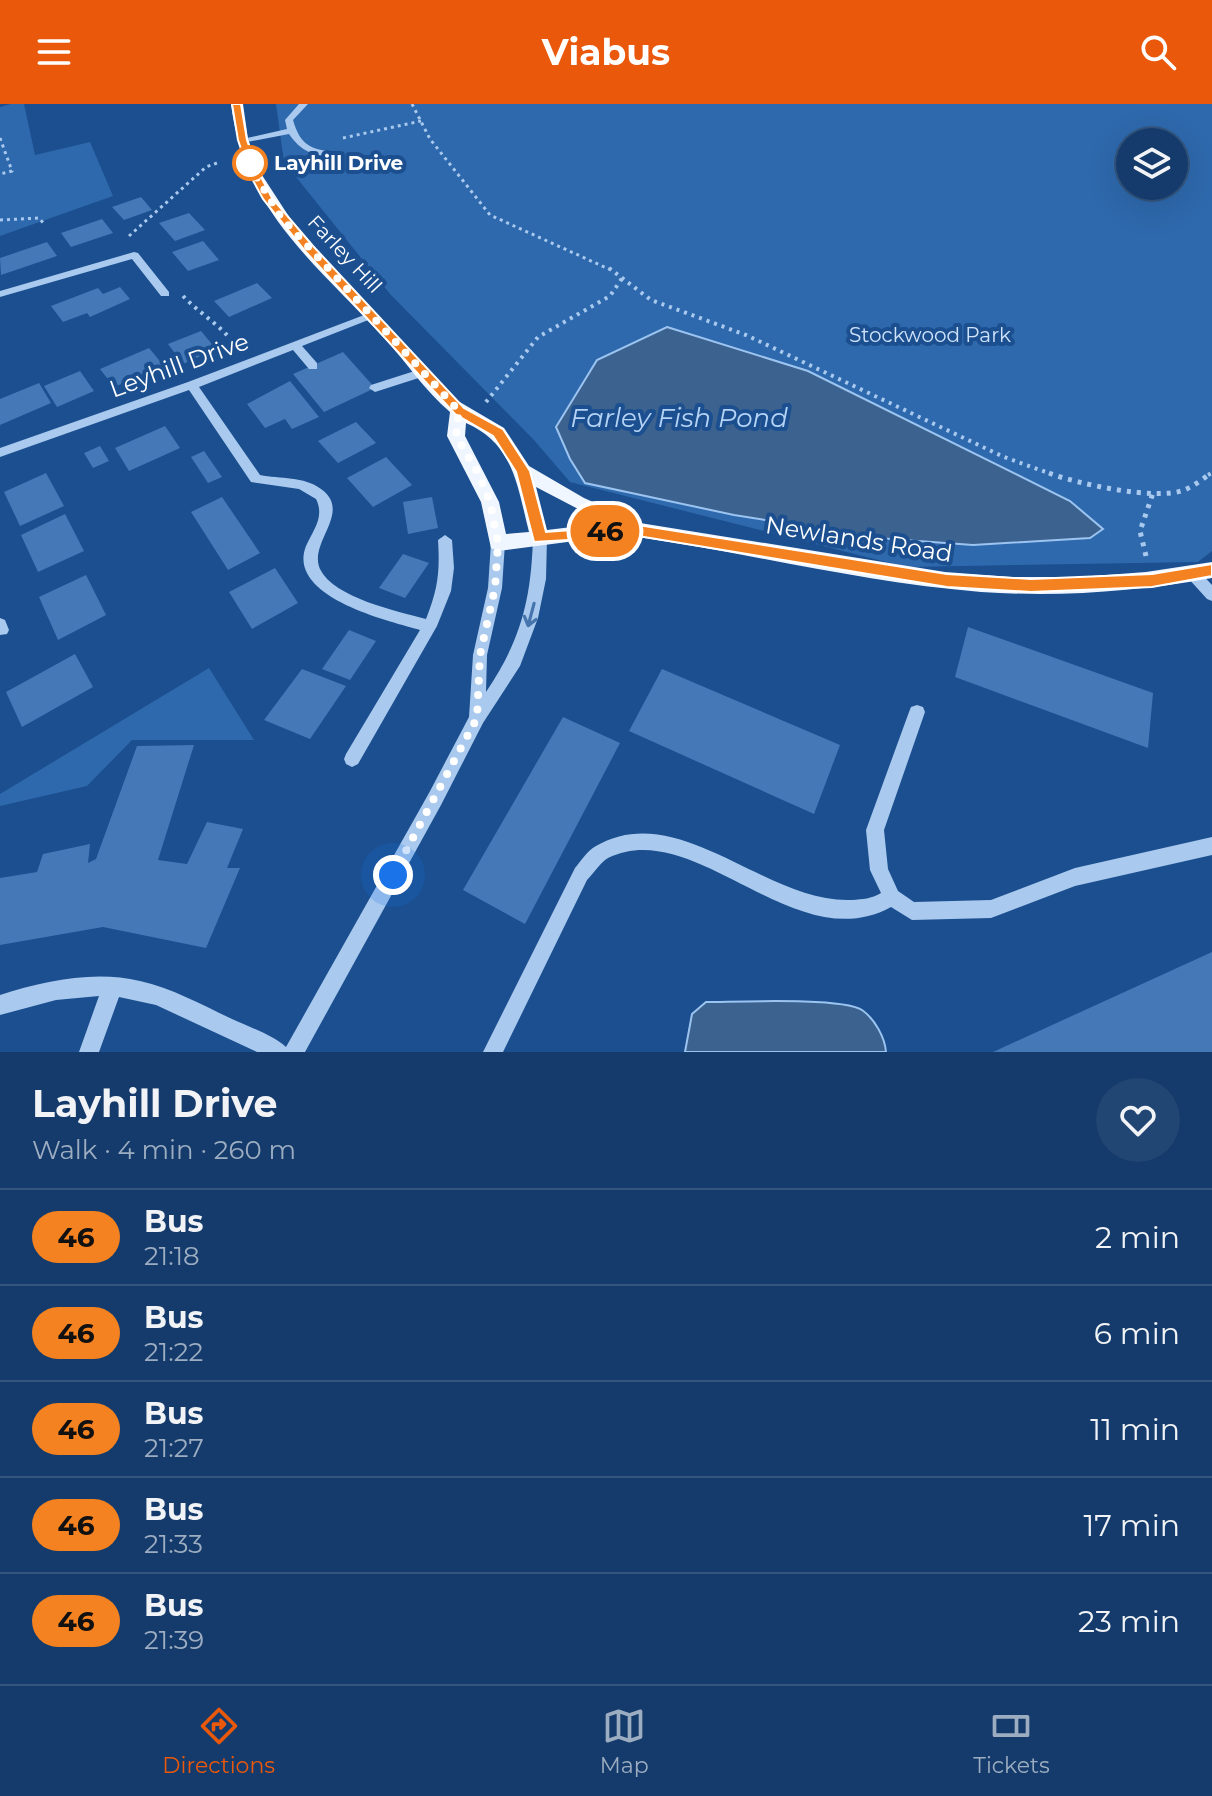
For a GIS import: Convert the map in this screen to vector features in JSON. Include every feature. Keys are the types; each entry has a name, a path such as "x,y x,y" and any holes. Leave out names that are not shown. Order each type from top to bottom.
{"main road":[{"name":"Farley Hill","path":"237,104 242,140 254,173 281,217 459,411 498,433 523,471 540,538"},
{"path":"459,411 456,436 478,473 490,502 498,543"},
{"path":"523,471 577,503 638,530"},
{"name":"Newlands Road","path":"498,543 638,530 947,581 1031,585 1152,580 1203,572"}],"street":[{"path":"304,104 289,120 300,147 308,153 335,155"},
{"path":"242,140 292,131"},
{"path":"123,241 165,294"},
{"path":"0,294 134,255"},
{"name":"Leyhill Drive","path":"0,453 192,385 372,315"},
{"path":"295,345 313,366"},
{"path":"375,388 424,372"},
{"path":"192,385 256,479 292,484 319,493 326,504 325,520 311,554 312,564 330,590 373,611 430,626"},
{"path":"294,1052 477,718 512,666 531,618 539,579 540,538"},
{"path":"352,759 430,626 444,591 447,568 445,540"},
{"path":"477,718 480,655 495,588 498,543"},
{"path":"1203,572 1212,595"},
{"path":"917,712 875,830 879,870 892,897 912,911 991,909 1075,877 1212,846"},
{"path":"493,1052 581,874 600,853 627,841 652,841 682,847 794,902 818,909 870,908 892,897"},
{"path":"0,1005 29,995 66,988 111,988 153,994 278,1052"},
{"path":"89,1052 111,988"}],"path":[{"path":"412,104 430,139 490,215 605,265 651,300 746,335 1004,457 1095,487 1182,491 1212,473"},
{"path":"340,139 421,121"},
{"path":"0,138 12,171 0,174"},
{"path":"123,241 206,167 217,163"},
{"path":"0,220 39,218 45,225"},
{"path":"484,404 539,336 611,297 621,287 623,277"},
{"path":"165,294 184,297 202,316 226,331 249,363"},
{"path":"1152,580 1140,531 1153,492"}],"green space":[{"path":"24,104 35,155 90,142 113,196 0,236 0,107"},
{"name":"Stockwood Park","path":"276,104 1212,104 1212,551 1198,562 906,567 570,482 533,439 390,294 284,162"},
{"path":"209,668 254,740 132,740 87,786 0,806 0,794"}],"water":[{"name":"Farley Fish Pond","path":"667,327 808,371 1070,501 1103,529 1090,538 973,545 877,538 734,515 585,483 556,427 597,360"},
{"path":"706,1002 811,1002 851,1006 871,1018 886,1052 685,1052 692,1014"}],"building":[{"path":"141,197 152,210 124,220 112,207"},
{"path":"189,213 205,230 175,241 159,223"},
{"path":"102,219 113,233 71,247 61,233"},
{"path":"203,241 219,260 188,271 172,252"},
{"path":"47,242 57,256 1,275 0,258"},
{"path":"257,283 272,298 229,317 214,301"},
{"path":"120,287 130,299 90,317 87,313 63,322 51,306 98,288 103,294"},
{"path":"201,331 216,349 183,364 168,344"},
{"path":"149,348 164,366 114,387 100,369"},
{"path":"343,352 375,388 324,412 293,374"},
{"path":"80,371 94,391 57,407 44,386"},
{"path":"290,381 319,417 292,429 285,419 265,428 247,404"},
{"path":"39,383 51,403 0,425 0,399"},
{"path":"356,422 376,443 338,463 318,441"},
{"path":"165,426 180,448 129,471 115,448"},
{"path":"100,446 109,461 93,468 84,453"},
{"path":"204,451 222,477 208,483 191,457"},
{"path":"386,457 412,485 373,507 347,478"},
{"path":"46,473 64,506 20,526 4,492"},
{"path":"222,497 260,553 228,570 191,512"},
{"path":"432,497 438,528 408,534 403,502"},
{"path":"65,514 84,551 38,572 21,535"},
{"path":"403,554 429,563 405,598 379,588"},
{"path":"275,568 298,603 252,629 229,592"},
{"path":"86,575 106,615 58,640 39,597"},
{"path":"968,627 1153,693 1148,748 955,677"},
{"path":"349,630 376,641 350,680 322,669"},
{"path":"75,654 93,687 22,727 6,692"},
{"path":"302,669 346,686 310,739 264,720"},
{"path":"662,669 840,745 814,814 629,731"},
{"path":"563,717 620,743 525,924 463,890"},
{"path":"194,745 158,860 187,864 207,822 243,829 227,868 240,868 206,948 103,927 0,945 0,878 37,872 43,854 90,844 88,863 96,859 137,746"},
{"path":"1212,952 1212,1052 993,1052"}],"bus line":[{"name":"46","path":"237,104 242,140 268,199 309,249 459,411 498,433 523,471 540,538 638,530 947,581 1031,585 1113,584 1166,579 1212,570"}],"place":[{"name":"Layhill Drive","path":"250,163"}],"route":[{"path":"250,163 248,157 268,199 281,217 459,411 456,436 478,473 490,502 498,543 495,588 480,655 477,718 393,875"}]}
